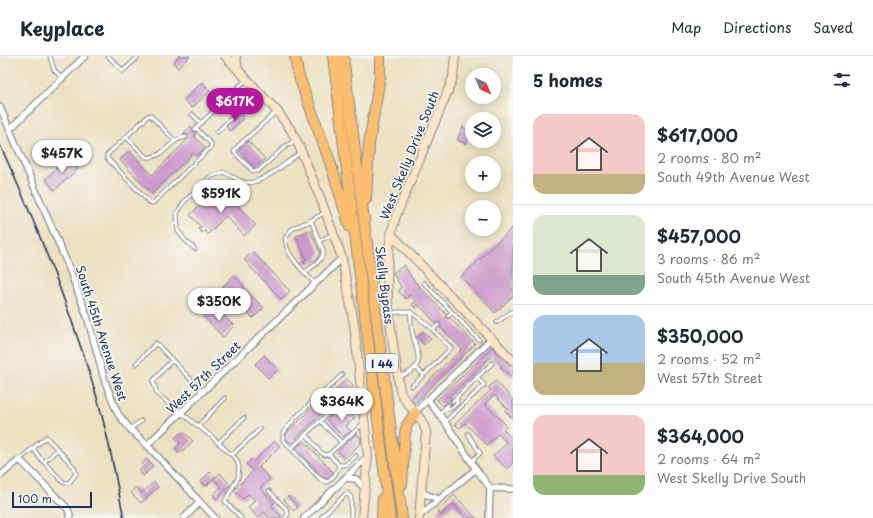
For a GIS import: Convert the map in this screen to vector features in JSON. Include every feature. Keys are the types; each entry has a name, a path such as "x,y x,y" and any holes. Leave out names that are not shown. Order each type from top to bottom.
{"highway":[{"path":"295,56 298,74 330,162 358,254"},
{"name":"Skelly Bypass","path":"333,56 390,518"},
{"name":"Skelly Bypass","path":"343,56 402,518"},
{"path":"364,223 369,144 380,76 380,56"},
{"path":"400,504 405,433 407,425 416,413"},
{"path":"382,518 384,468"}],"street":[{"path":"10,129 85,56"},
{"path":"225,56 286,121 302,152 342,258 352,315 363,398 368,456 362,518"},
{"path":"236,56 238,70"},
{"name":"West Skelly Drive South","path":"419,517 426,432 423,422 402,397 398,378 386,276 388,251 396,216 449,88 453,77 455,56"},
{"name":"South 45th Avenue West","path":"0,107 75,283 87,316 105,382 114,405 121,418 130,429 147,445 215,518"},
{"path":"391,234 513,361"},
{"name":"West 57th Street","path":"147,445 342,258"},
{"path":"416,413 491,339"},
{"path":"428,400 445,422 490,488 489,518"},
{"path":"304,518 368,456"},
{"path":"0,476 19,460 66,508 70,516"},
{"path":"419,517 438,499 476,469"},
{"path":"345,478 356,479 364,488"},
{"path":"490,488 513,489"},
{"path":"421,490 425,494 438,499"},
{"path":"184,518 200,502"}],"lane":[{"path":"50,56 54,70 62,78"},
{"path":"108,56 123,71 137,57"},
{"path":"175,141 150,115 107,155 106,158 149,202 152,203 211,146 211,144 195,128 247,79"},
{"path":"217,132 259,91"},
{"path":"277,110 238,146 234,152 253,171 258,171 296,139"},
{"path":"192,114 201,123"},
{"path":"126,137 148,158 160,154 175,141 186,137"},
{"path":"196,249 185,240 178,231 177,213 184,202 210,177 223,172 243,182 252,183 261,180 302,152"},
{"path":"316,284 296,263 286,245 286,238 291,230 298,225 311,220 324,208"},
{"path":"304,273 320,260 323,254 311,220"},
{"path":"319,241 334,234"},
{"path":"424,283 479,340"},
{"path":"497,322 513,311"},
{"path":"390,314 398,312 411,312 433,330 451,348 424,376 412,386"},
{"path":"398,378 407,374 416,366 419,357 413,335 411,312"},
{"path":"448,316 452,312"},
{"path":"433,330 438,325"},
{"path":"136,364 156,343 203,392"},
{"path":"172,360 153,381 157,393 236,459 239,466 238,478 225,501 241,518"},
{"path":"453,401 492,363"},
{"path":"416,366 424,376"},
{"path":"339,465 338,472 334,477 327,482 323,481 283,440 283,433 296,417 342,376"},
{"path":"445,422 484,385 477,377"},
{"path":"198,426 225,398"},
{"path":"317,398 329,413"},
{"path":"291,449 334,408 363,398"},
{"path":"444,409 451,409 457,402 457,398"},
{"path":"439,414 448,405"},
{"path":"454,406 458,410"},
{"path":"218,443 244,418"},
{"path":"130,429 140,421"},
{"path":"320,421 342,442"},
{"path":"306,434 320,452 325,455 329,454 365,422"},
{"path":"232,455 260,430"},
{"path":"468,434 480,453 471,462"},
{"path":"19,460 33,448 46,437 76,470 76,474 69,483 63,482 33,448"},
{"path":"44,462 58,449"},
{"path":"329,454 339,465 345,465 356,456"},
{"path":"269,491 287,510 288,514 285,518"},
{"path":"320,518 347,492 351,497 351,518"}],"building":[{"path":"179,56 190,56 178,68 173,63"},
{"path":"202,82 210,91 192,108 184,100"},
{"path":"240,114 244,118 230,131 226,127"},
{"path":"191,126 193,131 196,133 194,136 205,148 196,156 193,153 152,194 120,160 129,151 152,175 188,139 188,135 183,134"},
{"path":"463,127 465,128 465,144 457,140"},
{"path":"248,141 265,159 255,168 239,150"},
{"path":"68,158 78,169 55,190 45,179"},
{"path":"219,187 256,225 244,236 226,216 208,234 204,231 202,233 198,229 201,227 190,215"},
{"path":"513,227 513,296 495,313 461,277"},
{"path":"310,230 320,253 317,259 305,264 304,260 306,259 296,236"},
{"path":"253,252 290,291 282,300 244,260"},
{"path":"404,265 413,280 446,314 446,318 450,318 475,344 415,403 411,398 462,349 440,327 440,323 436,323 419,305 415,308 412,305 416,301 410,295 406,299 399,292 401,287 393,273"},
{"path":"234,275 244,286 243,287 264,308 253,318 222,287"},
{"path":"215,306 234,326 223,337 204,317"},
{"path":"423,331 431,339 424,345 417,337"},
{"path":"492,347 513,369 513,378 500,367 501,366 492,356 449,397 452,404 451,405 448,402 443,406 437,400"},
{"path":"264,355 278,370 268,378 255,364"},
{"path":"347,379 354,386 335,404 328,397"},
{"path":"496,381 513,400 513,419 505,411 508,409 494,395 485,404 507,426 503,429 513,440 513,463 507,469 493,456 507,443 498,434 487,445 465,423 459,428 455,424 491,390 488,388"},
{"path":"315,405 322,413 291,443 286,438 286,434"},
{"path":"346,408 355,418 346,426 351,431 343,437 327,420 334,413 338,417"},
{"path":"184,432 193,441 180,453 175,448 180,443 175,438 180,433 181,434"},
{"path":"356,434 361,438 361,443 344,459 338,451"},
{"path":"275,441 280,446 259,467 270,479 260,488 274,503 271,505 281,516 279,518 270,518 264,512 258,518 248,507 255,500 248,494 243,499 234,490 253,471 246,464 252,459 254,461"},
{"path":"304,441 333,472 327,479 324,478 296,448"},
{"path":"146,459 153,466 143,476 139,471 144,466 142,464"},
{"path":"210,472 215,477 206,486 201,481"},
{"path":"220,473 230,485 217,499 213,495 221,487 214,479"},
{"path":"154,482 158,487 141,503 131,493 136,487 142,493"},
{"path":"454,495 476,518 466,518 453,504 441,515 437,511"},
{"path":"288,496 298,507 294,511 284,500"}],"railway":[{"path":"0,145 52,266 85,360 104,422 124,518"}]}
